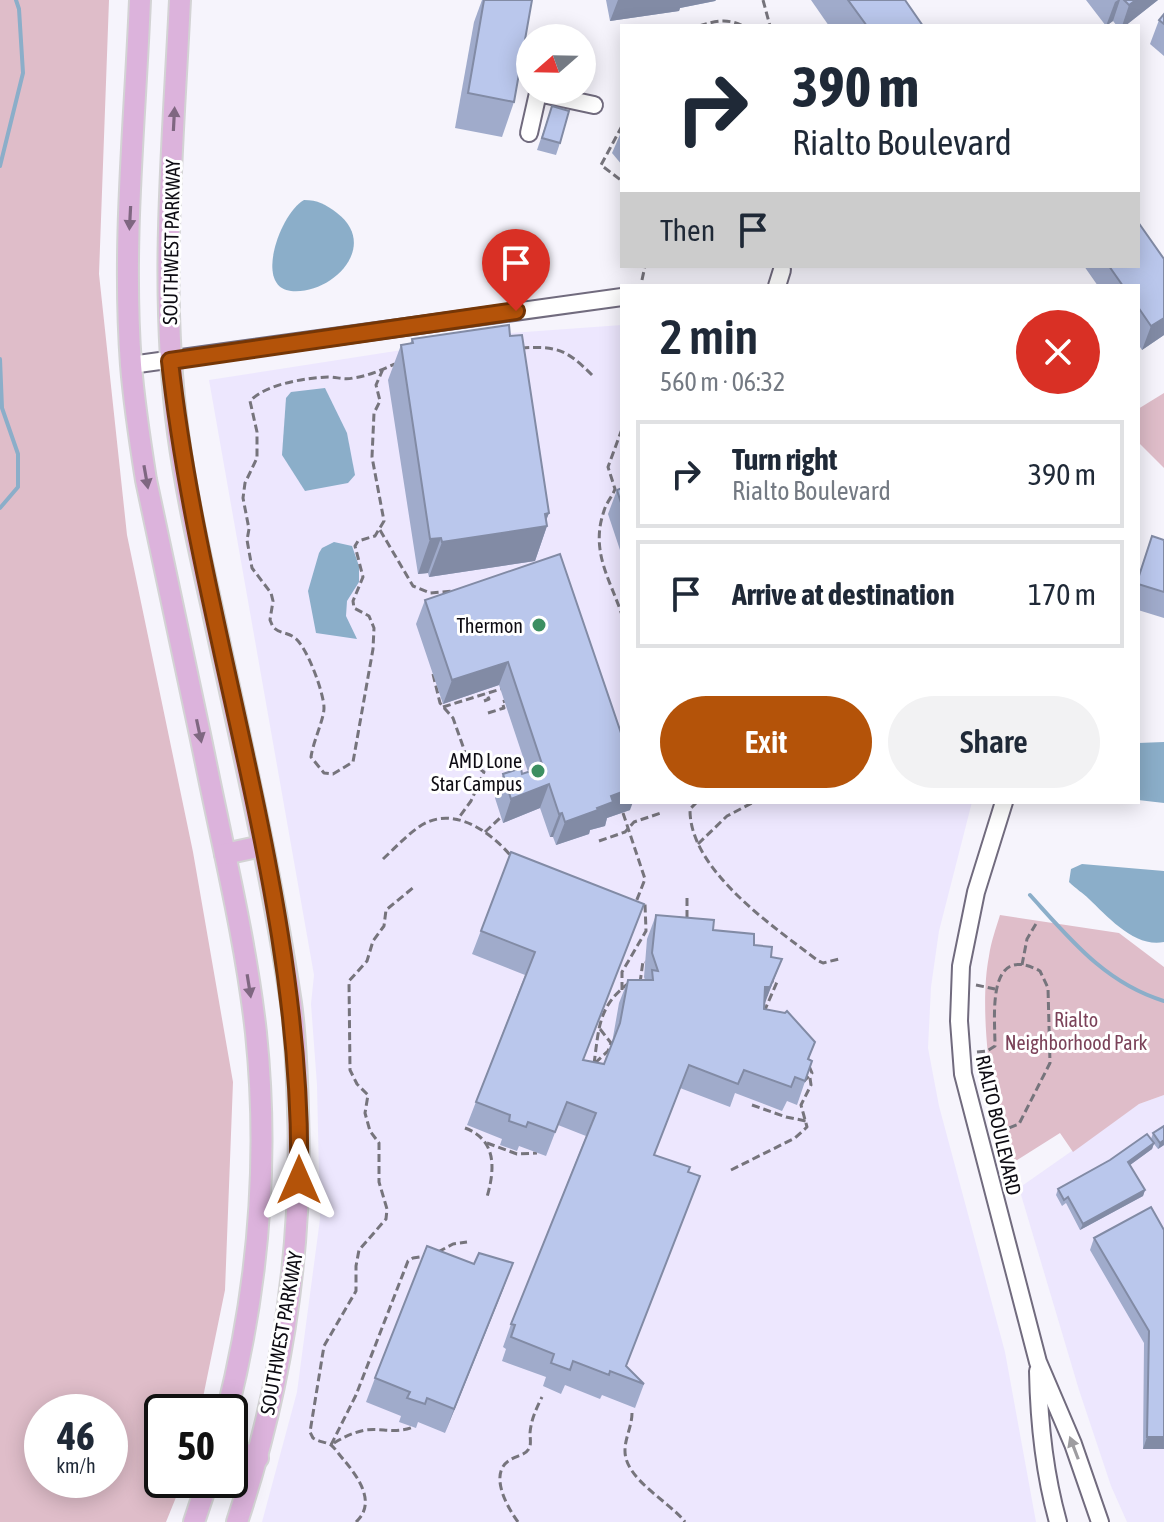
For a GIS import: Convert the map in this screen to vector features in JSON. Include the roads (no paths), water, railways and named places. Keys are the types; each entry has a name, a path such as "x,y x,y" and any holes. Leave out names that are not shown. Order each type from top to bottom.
{"main road":[{"name":"SOUTHWEST PARKWAY","path":"140,0 130,235 131,365 146,480 225,854 256,1034 261,1138 259,1214 251,1292 232,1394"},
{"name":"SOUTHWEST PARKWAY","path":"180,0 168,230 170,361 189,501 262,846 292,1005 299,1152 297,1236 287,1322 258,1458 237,1522"},
{"path":"225,854 262,846"},
{"path":"248,1455 258,1458"},
{"path":"194,1522 202,1498"}],"street":[{"path":"529,133 535,104"},
{"path":"590,104 594,105"},
{"path":"131,365 620,297"},
{"name":"RIALTO BOULEVARD","path":"1003,804 976,892 961,966 959,1021 963,1074 1038,1362 1073,1444 1100,1522"},
{"name":"RIALTO BOULEVARD","path":"1038,1362 1040,1426 1049,1491 1058,1522"}],"water":[{"path":"304,200 325,205 337,213 349,226 354,240 346,266 335,277 307,290 291,291 280,286 274,277 272,264 287,219"},
{"path":"325,388 347,433 355,475 348,483 305,491 282,455 286,398 291,392"},
{"path":"334,542 352,546 359,566 359,582 347,601 346,616 357,639 316,633 308,591 319,553"},
{"path":"1164,742 1164,803 1140,800 1140,743"},
{"path":"1082,864 1164,871 1164,942 1153,943 1133,936 1069,882 1071,869"}],"waterway":[{"path":"0,166 23,73 16,0"},
{"path":"0,359 2,408 18,454 18,487 0,508"},
{"path":"1030,895 1074,943 1106,971 1143,993 1164,1001"}],"place":[{"name":"Thermon","path":"539,625"},
{"name":"AMD Lone Star Campus","path":"538,771"}],"park label":[{"name":"Rialto Neighborhood Park","path":"1076,1030"}]}
